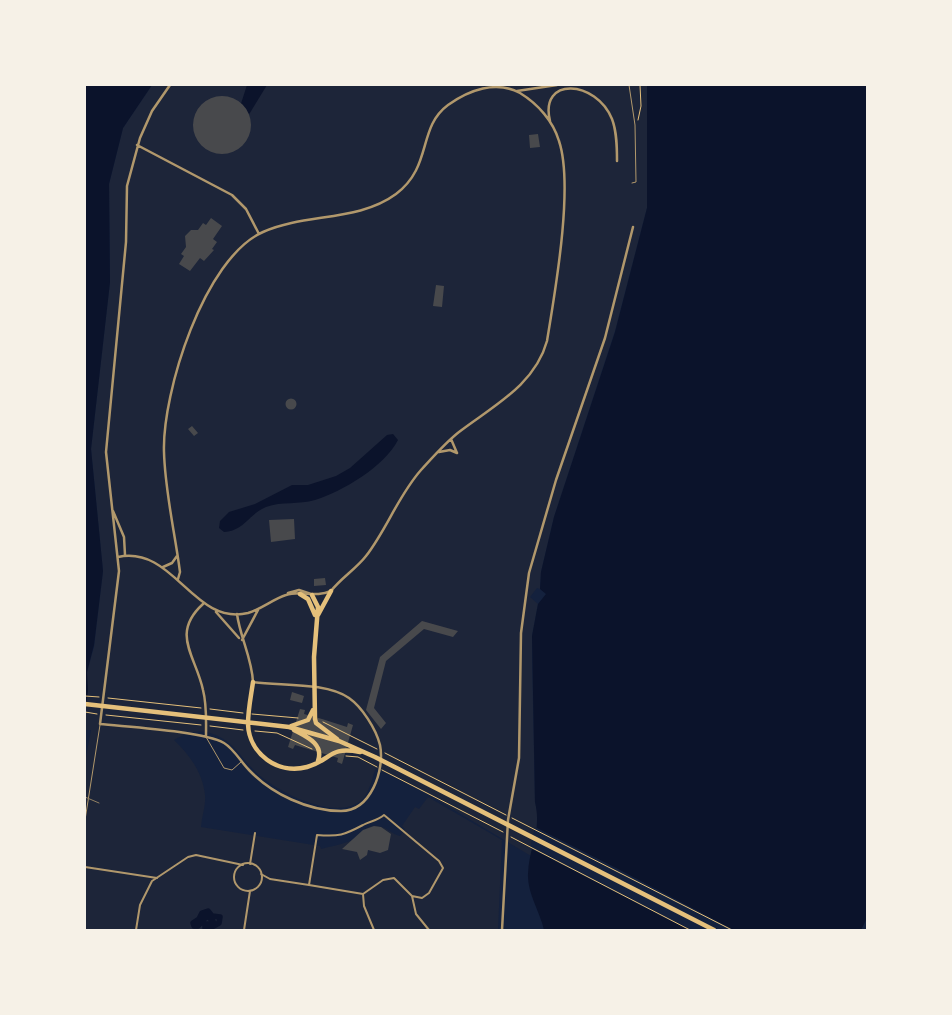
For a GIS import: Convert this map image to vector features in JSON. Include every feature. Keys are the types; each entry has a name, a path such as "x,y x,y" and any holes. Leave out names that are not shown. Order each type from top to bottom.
{"main road":[{"path":"316,619 331,591"},
{"path":"300,594 308,599 316,619"},
{"path":"312,595 318,607 314,657 314,709 316,723 339,741"},
{"path":"253,682 248,724 251,740 264,758 280,767 299,769 317,763 340,750 366,753"},
{"path":"85,704 288,727 339,741 714,930"},
{"path":"288,727 308,720 314,709"},
{"path":"288,727 316,745 319,753 317,763"}],"street":[{"path":"170,85 152,111 137,145 126,192 126,242 107,446 114,535 118,557 116,595 100,724 206,736 225,744 264,784 286,797 318,808 342,811 357,808 366,801 377,777 381,758 380,745 375,732 358,705 348,697 322,688 253,682 251,666 242,641 236,614"},
{"path":"178,579 180,572 164,454 167,403 192,325 207,293 231,259 259,234 289,224 374,206 399,191 414,176 420,164 432,123 447,106 474,90 494,87 516,91 558,85"},
{"path":"287,594 321,595 331,591 365,557 403,492 438,452 526,380 545,349 554,293 564,198 562,152 548,111 550,100 556,94 571,86 591,93 607,110 615,128 617,161"},
{"path":"516,91 535,104 551,122"},
{"path":"137,145 232,194 246,209 259,234"},
{"path":"502,930 508,820 520,752 521,634 529,573 556,480 605,338 633,226"},
{"path":"438,452 444,450 457,453 452,439"},
{"path":"112,508 123,533 125,555"},
{"path":"114,535 123,533"},
{"path":"118,557 125,555 136,556 163,567 204,604 216,612 242,641"},
{"path":"163,567 172,563 177,556"},
{"path":"216,612 248,613 290,591 299,590 312,595"},
{"path":"204,604 190,620 186,638 205,695 206,736"},
{"path":"242,641 250,620 258,608"},
{"path":"310,885 317,836 344,835 364,824 376,821 384,815 439,861 443,868 429,893 422,898 412,896"},
{"path":"250,864 255,833"},
{"path":"136,930 140,905 148,888 157,878 188,857 196,855 242,865 250,864 256,866 261,874 270,879 363,894 382,880 394,878 412,896 416,914 430,930"},
{"path":"242,865 234,874 235,883 242,890 250,891 261,883 261,874"},
{"path":"85,867 157,878"},
{"path":"244,930 250,891"},
{"path":"363,894 364,906 374,930"}],"lane":[{"path":"629,85 635,125 636,182 632,183"},
{"path":"85,820 100,724"},
{"path":"206,736 224,768 232,770 241,762"}],"path":[{"path":"635,125 640,116 640,85"},
{"path":"85,696 243,713"},
{"path":"253,714 302,718"},
{"path":"319,720 337,727 732,930"},
{"path":"341,756 358,758 690,930"}],"shaded area":[{"path":"85,85 152,85 123,128 109,184 110,282 91,449 103,571 94,645 87,672 88,691 85,714"},
{"path":"152,85 647,85 647,208 615,331 554,517 541,572 540,589 537,588 530,597 538,604 532,636 532,655 535,802 539,819 531,856 429,795 376,768 363,799 352,806 339,808 324,807 294,797 268,782 253,770 226,740 214,734 196,732 185,734 174,740 190,758 204,787 205,799 201,827 320,846 321,849 348,842 366,828 373,826 387,829 400,836 405,829 402,826 415,807 419,809 428,797 502,840 498,930 85,930 85,762 91,730 85,730 87,672 94,647 103,571 91,449 110,282 109,184 123,128"},
{"path":"247,85 267,85 245,121 236,119"},
{"path":"647,85 867,85 867,918 861,930 544,930 528,881 529,864 537,822 532,636 538,604 546,594 540,589 541,572 554,517 615,332 647,208"},
{"path":"393,434 398,440 383,460 362,477 338,491 315,500 266,507 237,529 231,531 224,532 219,528 220,521 229,512 255,504 292,485 308,485 336,476 350,468 387,435"}],"pier":[{"path":"535,827 734,930 689,930 530,848"}],"building":[{"path":"216,96 228,96 243,104 251,119 251,131 243,146 228,154 216,154 201,146 193,131 193,119 201,104"},
{"path":"538,134 540,147 530,148 529,135"},
{"path":"211,218 222,226 213,239 217,242 212,249 214,250 204,261 200,258 190,271 179,264 184,256 181,254 186,247 185,236 191,230 198,230 203,223 206,225"},
{"path":"436,285 444,286 442,307 433,306"},
{"path":"289,399 293,399 296,404 295,408 289,409 286,406 286,402"},
{"path":"192,426 198,433 194,436 188,429"},
{"path":"294,519 295,539 271,542 269,520"},
{"path":"325,578 326,585 314,586 314,579"},
{"path":"422,621 458,631 453,637 424,629 386,661 374,708 386,723 381,729 366,710 380,657"},
{"path":"292,692 304,696 302,703 290,700"},
{"path":"300,709 305,710 304,714 347,727 348,723 353,725 342,764 337,762 338,758 295,745 293,749 288,747"},
{"path":"374,826 381,827 391,834 388,850 380,853 368,850 367,855 360,860 357,852 342,849 363,830"}],"waterway":[{"path":"208,911 212,916 220,917 219,923 208,929 205,928 205,924 211,924 213,921 207,916 198,926 194,926 193,923 199,919 202,913 208,911"}],"railway":[{"path":"85,797 99,803"}]}
